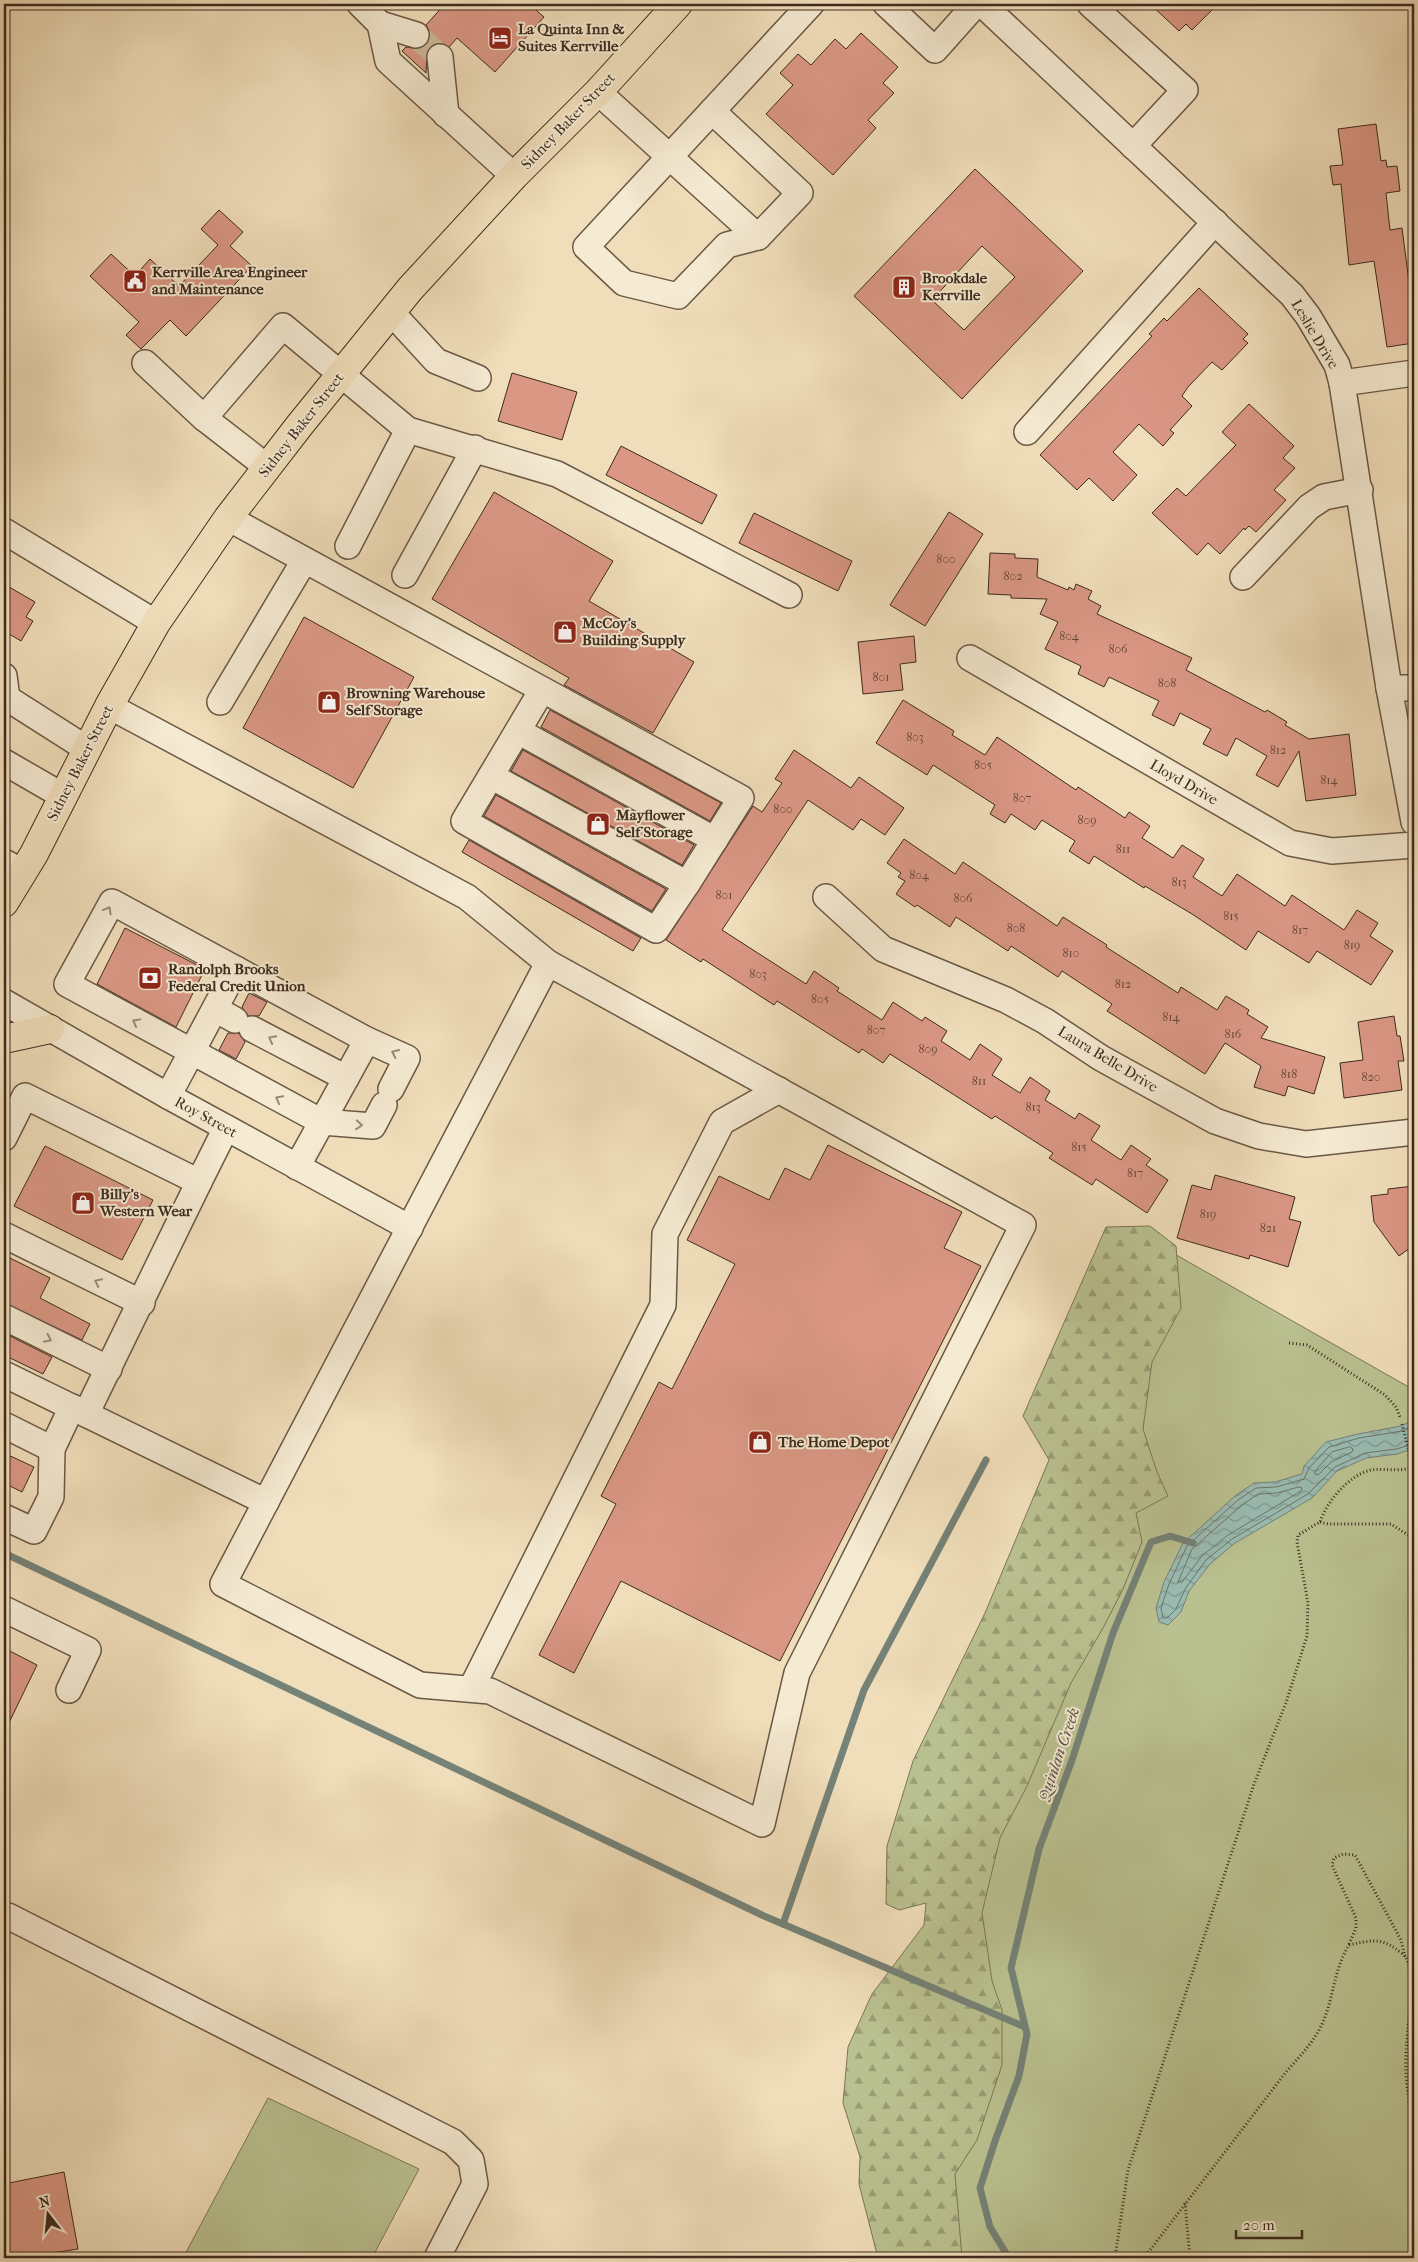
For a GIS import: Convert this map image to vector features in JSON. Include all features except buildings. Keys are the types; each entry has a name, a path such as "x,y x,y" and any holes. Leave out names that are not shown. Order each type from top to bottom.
{"main road":[{"name":"Sidney Baker Street","path":"4,904 13,867 63,796 109,706 156,623 228,518 410,289 514,176 598,92 678,4"},
{"path":"4,1039 50,1029"}],"street":[{"path":"360,4 380,24 416,35"},
{"path":"712,111 800,193 758,237 727,245 678,296 624,283 586,247 811,4"},
{"path":"886,4 935,50 976,4"},
{"name":"Leslie Drive","path":"982,4 1292,295 1308,316 1337,365 1342,383 1360,490 1389,688 1414,822"},
{"path":"1090,4 1184,90 1133,146"},
{"path":"380,24 388,61 514,176"},
{"path":"440,57 446,115"},
{"path":"598,92 758,237"},
{"path":"1027,432 1215,222"},
{"path":"391,312 436,361 478,378"},
{"path":"204,418 283,326 408,430 475,448 557,474 789,595"},
{"path":"145,363 204,418 267,467"},
{"path":"1342,383 1414,373"},
{"path":"348,546 408,430"},
{"path":"405,576 475,448"},
{"path":"1243,577 1309,507 1324,498 1360,490"},
{"path":"228,518 741,798 656,930 464,820 542,690"},
{"path":"4,531 156,623"},
{"path":"220,702 304,561"},
{"name":"Lloyd Drive","path":"970,658 1290,843 1332,851 1414,845"},
{"path":"4,676 7,698 87,748"},
{"path":"1389,688 1414,688"},
{"path":"109,706 467,897 548,962 1023,1225 797,1673 762,1824 490,1691 420,1686 222,1584 548,962"},
{"path":"518,731 715,840"},
{"path":"4,762 63,796"},
{"path":"491,776 687,884"},
{"name":"Laura Belle Drive","path":"826,897 883,948 1006,1000 1045,1021 1101,1058 1215,1122 1258,1136 1306,1144 1414,1132"},
{"path":"112,902 367,1040 407,1058 373,1126 322,1122 67,984 112,902"},
{"path":"168,1096 192,1052 234,1019 236,969"},
{"name":"Roy Street","path":"4,1002 168,1096 410,1228"},
{"path":"234,1019 346,1078"},
{"path":"297,1167 367,1040"},
{"path":"471,1689 663,1305 665,1234 722,1122 779,1090"},
{"path":"4,1138 25,1096 199,1182"},
{"path":"4,1517 34,1531 51,1497 52,1449 109,1369 226,1128"},
{"path":"4,1236 142,1303"},
{"path":"4,1317 109,1369"},
{"path":"4,1374 266,1502"},
{"path":"4,1425 52,1449"},
{"path":"4,1609 88,1650 69,1690"},
{"path":"4,1916 8,1916 453,2142 471,2160 475,2184 437,2258"}],"path":[{"path":"1289,1342 1307,1345 1385,1395 1396,1406 1400,1416"},
{"path":"1115,2258 1128,2170 1254,1784 1286,1703 1307,1636 1308,1603 1297,1542 1298,1536 1320,1522 1323,1512 1350,1481 1359,1474 1372,1470 1402,1470 1410,1468 1409,1453 1402,1424"},
{"path":"1320,1522 1328,1524 1391,1524 1414,1539"},
{"path":"1144,2258 1286,2072 1311,2044 1323,2022 1340,1960 1356,1928 1356,1918 1332,1865 1334,1858 1343,1854 1355,1855 1401,1940 1410,1976 1411,2003 1407,2028 1406,2078 1414,2123"},
{"path":"1349,1945 1366,1941 1386,1942 1405,1957"},
{"path":"1185,2203 1190,2258"}],"green space":[{"path":"1150,1226 1176,1246 1181,1308 1152,1362 1143,1429 1157,1472 1168,1496 1136,1513 1142,1542 1123,1589 1071,1683 1027,1786 1000,1838 982,1913 992,1981 1002,2010 1002,2065 977,2140 955,2174 962,2258 878,2258 859,2184 860,2157 843,2103 848,2047 872,1994 924,1925 926,1903 899,1910 886,1904 887,1846 913,1761 985,1613 1049,1460 1023,1416 1106,1227"},
{"path":"1134,1231 1414,1390 1414,2258 934,2258 954,1830"},
{"path":"268,2098 419,2169 372,2258 183,2258"}],"water":[{"path":"1414,1420 1414,1448 1397,1454 1366,1458 1337,1471 1312,1498 1235,1543 1210,1564 1189,1591 1181,1612 1168,1625 1159,1622 1156,1608 1164,1582 1183,1543 1235,1496 1254,1483 1275,1482 1302,1474 1304,1466 1326,1442 1401,1426"}],"waterway":[{"path":"783,1924 864,1690 986,1460"},
{"name":"Quinlan Creek","path":"1009,2258 990,2227 980,2188 1019,2076 1027,2034 1011,1968 1039,1849 1072,1760 1113,1633 1151,1542 1170,1536 1193,1543"},
{"path":"4,1553 764,1916 1025,2027"}],"tunnel":[{"path":"416,35 440,57"}],"place":[{"name":"La Quinta Inn & Suites Kerrville","path":"500,38"},
{"name":"Kerrville Area Engineer and Maintenance","path":"135,281"},
{"name":"Brookdale Kerrville","path":"904,287"},
{"name":"McCoy's Building Supply","path":"565,632"},
{"name":"Browning Warehouse Self Storage","path":"329,702"},
{"name":"Mayflower Self Storage","path":"598,824"},
{"name":"Randolph Brooks Federal Credit Union","path":"150,978"},
{"name":"Billy's Western Wear","path":"83,1203"},
{"name":"The Home Depot","path":"760,1442"}]}
